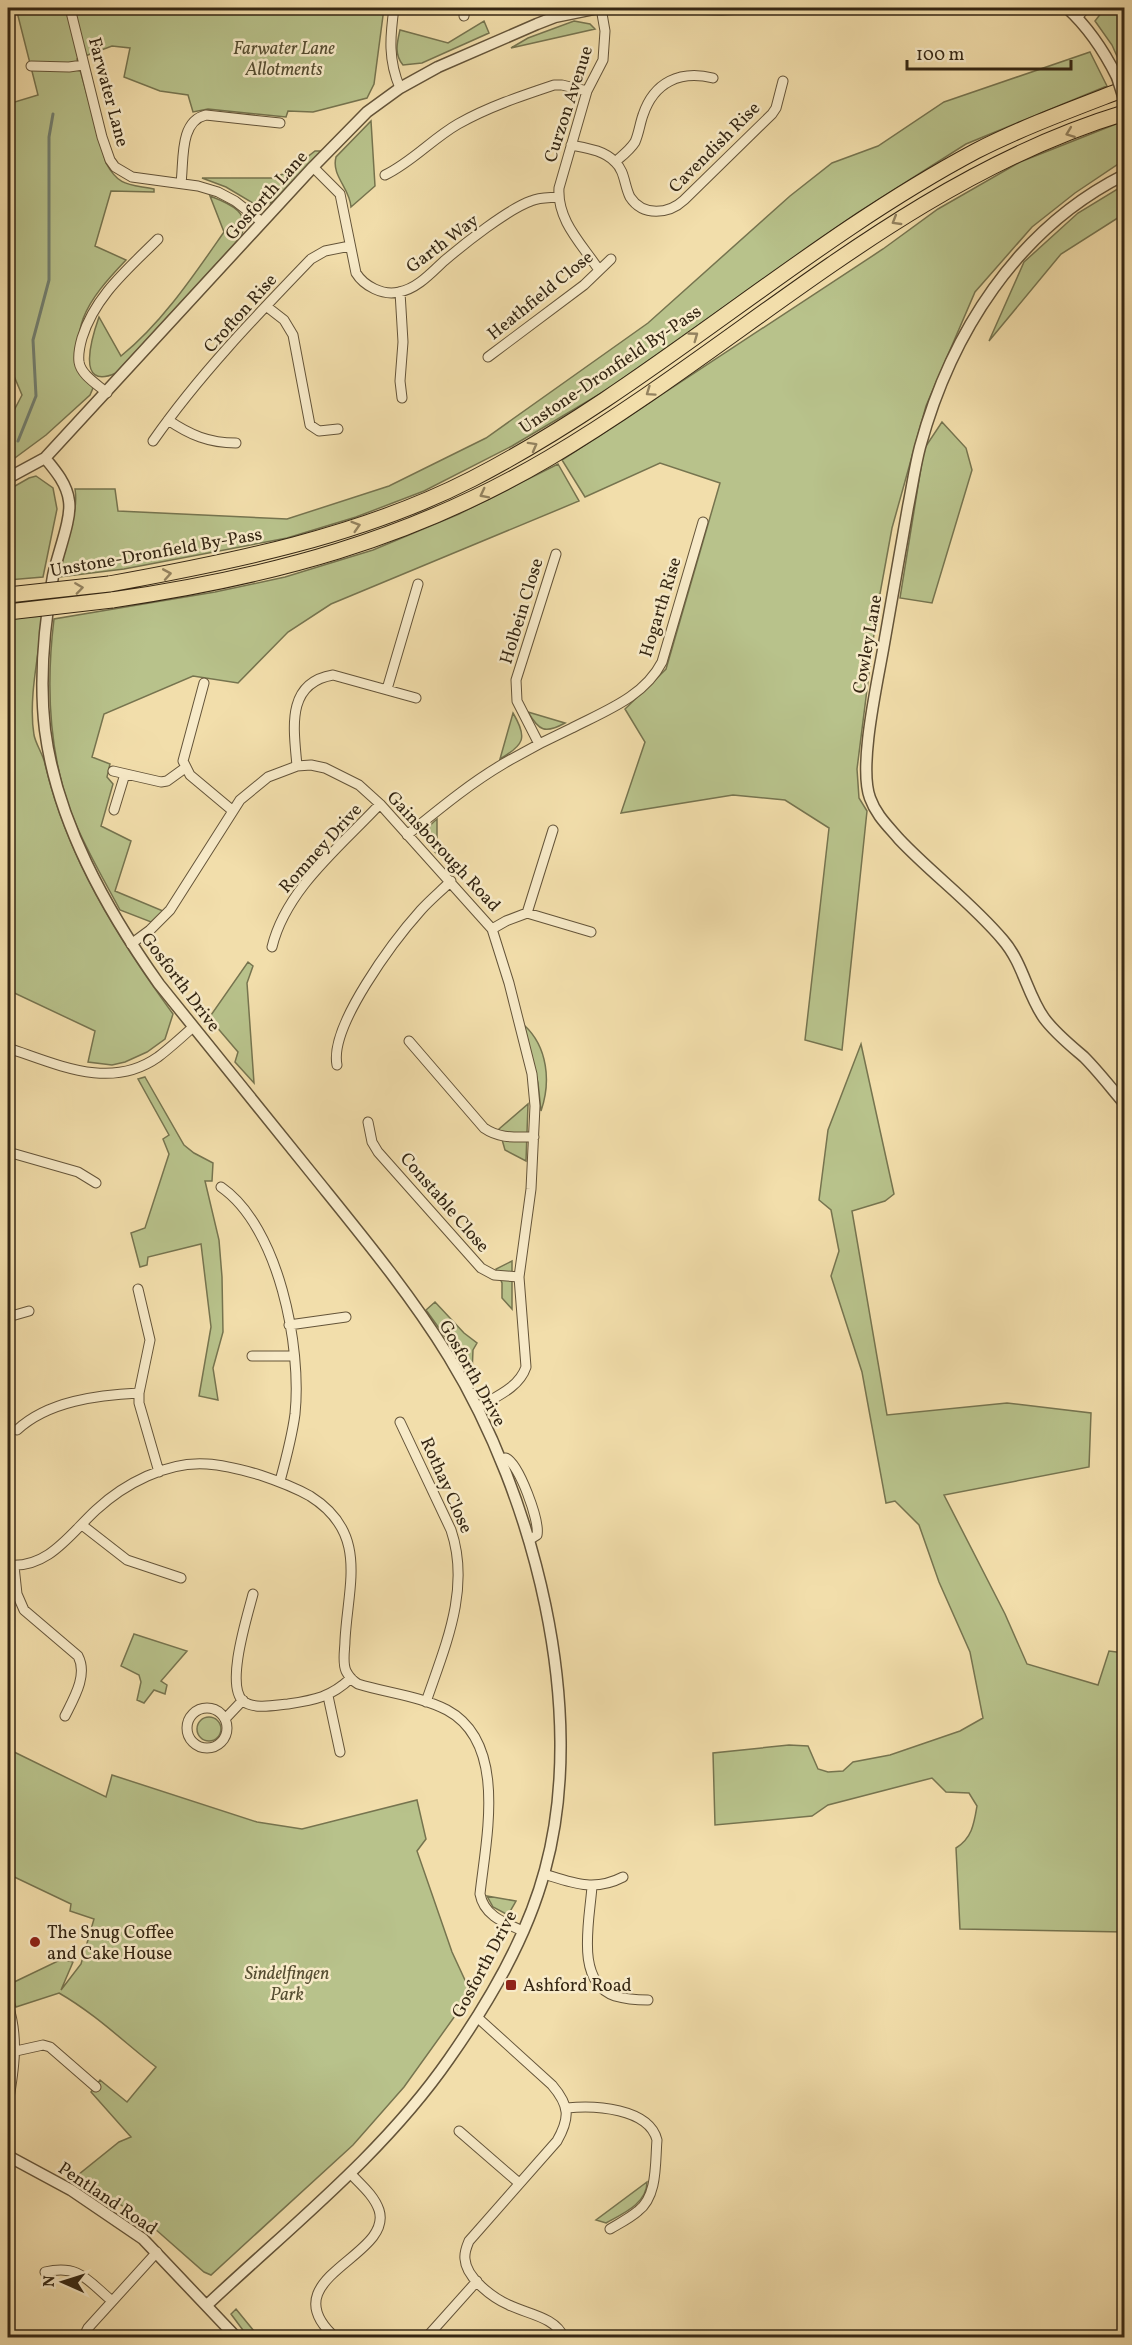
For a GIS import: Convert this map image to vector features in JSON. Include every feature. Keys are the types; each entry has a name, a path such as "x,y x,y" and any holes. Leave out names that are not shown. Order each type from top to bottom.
{"highway":[{"name":"Unstone-Dronfield By-Pass","path":"8,596 110,584 260,555 375,520 428,500 471,480 540,442 592,409 850,229 921,183 978,151 1121,83"},
{"name":"Unstone-Dronfield By-Pass","path":"8,612 190,589 266,572 357,547 484,495 607,423 886,228 952,188 1021,152 1125,113"}],"street":[{"name":"Farwater Lane","path":"70,8 102,137 114,167 132,177 181,183 218,192 235,201 262,222"},
{"path":"394,8 389,49 391,63 400,88"},
{"name":"Gosforth Lane","path":"8,478 45,458 314,166 367,112 400,88 438,67 555,17 600,8"},
{"name":"Curzon Avenue","path":"599,270 564,219 559,188 587,91 603,60 605,30 600,8"},
{"path":"677,8 747,8"},
{"path":"1067,8 1077,17 1106,55 1121,83 1125,99"},
{"path":"1077,17 1086,8"},
{"path":"31,66 83,65"},
{"path":"571,145 598,152 615,162 634,143 646,107 658,88 677,76 700,75 712,78"},
{"name":"Cavendish Rise","path":"615,162 621,170 628,191 637,204 661,212 676,207 772,114 776,108 783,81"},
{"path":"385,176 407,164 457,125 484,111 554,85 587,91"},
{"path":"181,183 188,129 198,117 206,115 280,123"},
{"name":"Garth Way","path":"314,166 340,194 356,273 361,281 380,291 400,292 422,280 448,257 520,206 538,198 559,197"},
{"name":"Cowley Lane","path":"1125,175 1077,204 1042,232 1010,265 986,297 952,357 919,449 875,693 867,753 866,784 875,811 882,820 924,865 1000,937 1017,958 1044,1019 1086,1059 1125,1103"},
{"path":"107,393 88,376 79,363 80,346 88,319 102,296 158,239"},
{"name":"Crofton Rise","path":"153,441 168,420 266,306 311,259 325,251 350,246"},
{"name":"Heathfield Close","path":"488,357 569,297 611,259"},
{"path":"400,292 403,342 400,381 402,398"},
{"path":"266,306 284,320 292,335 310,424 319,431 338,429"},
{"path":"168,420 194,436 236,443"},
{"name":"Gosforth Drive","path":"45,458 62,481 70,503 53,577 45,636 42,694 45,730 56,784 72,830 95,879 131,944 193,1028 412,1301 450,1358 477,1408 500,1459 529,1540 553,1656 559,1726 559,1797 553,1839 544,1874 523,1931 477,2017 418,2099 350,2174 207,2305"},
{"name":"Hogarth Rise","path":"407,835 503,764 616,707 657,670 668,643 703,522"},
{"name":"Holbein Close","path":"539,744 517,701 516,680 556,554"},
{"path":"387,689 418,584"},
{"path":"297,766 296,709 298,699 311,682 320,677 333,675 416,698"},
{"path":"204,683 184,751 185,768 199,783 233,811"},
{"name":"Gainsborough Road","path":"131,944 150,930 170,910 240,800 257,784 282,770 311,765 325,768 359,785 380,804 492,928 509,983 532,1074 535,1106 531,1189 519,1277 526,1367 524,1375 517,1382 477,1408"},
{"path":"113,771 161,782 167,781 185,768"},
{"path":"114,810 125,774"},
{"name":"Romney Drive","path":"272,947 277,929 298,894 380,804"},
{"path":"527,913 553,830"},
{"path":"338,1065 337,1051 357,999 400,934 422,908 451,881"},
{"path":"492,928 527,913 591,932"},
{"path":"8,1048 77,1071 110,1074 137,1068 156,1058 193,1028"},
{"path":"409,1041 484,1128 502,1137 534,1137"},
{"name":"Constable Close","path":"368,1122 372,1142 378,1152 481,1268 494,1275 519,1277"},
{"path":"8,1152 78,1172 96,1183"},
{"path":"221,1186 238,1199 265,1240 276,1269 289,1325 294,1356 295,1413 280,1481"},
{"path":"138,1289 150,1340 139,1393 141,1414 159,1472"},
{"path":"8,1317 29,1311"},
{"path":"289,1325 346,1317"},
{"path":"252,1356 294,1356"},
{"path":"16,1430 39,1414 58,1406 91,1398 139,1393"},
{"name":"Rothay Close","path":"400,1422 452,1530 460,1565 459,1591 449,1635 426,1702"},
{"path":"65,1716 78,1688 81,1663 78,1656 24,1610 17,1594 11,1566 35,1561 52,1553 114,1495 159,1472 190,1464 205,1464 280,1481 317,1501 334,1518 345,1537 352,1563 353,1580 344,1658 346,1670 351,1678 365,1686 426,1702 457,1716 465,1724 480,1748 488,1773 489,1798 481,1903 495,1917 523,1931"},
{"path":"82,1525 127,1560 181,1578"},
{"path":"253,1594 236,1673 238,1694 243,1700 255,1705 273,1706 328,1696 351,1678"},
{"path":"328,1696 340,1752"},
{"path":"225,1719 243,1700"},
{"path":"213,1709 225,1719 227,1732 220,1744 214,1747 202,1747 191,1739 189,1720 199,1710 213,1709"},
{"path":"544,1874 592,1886 612,1883 623,1877"},
{"path":"592,1886 587,1949 590,1971 607,1992 629,1999 648,2000"},
{"path":"8,2005 16,2051 8,2104"},
{"path":"477,2017 552,2085 567,2108 563,2130 557,2141 469,2241 465,2260 468,2269 477,2281 502,2302 536,2315 559,2328 564,2337"},
{"path":"16,2051 43,2045 50,2047 96,2087"},
{"path":"567,2108 598,2108 640,2117 656,2133 653,2183 645,2205 610,2229"},
{"path":"459,2131 519,2182"},
{"name":"Pentland Road","path":"8,2156 43,2173 129,2228 157,2252 237,2337"},
{"path":"336,2337 318,2318 317,2304 320,2289 375,2234 380,2218 374,2200 350,2174"},
{"path":"83,2337 88,2328 157,2252"},
{"path":"45,2272 62,2268 71,2270 112,2301"},
{"path":"426,2337 477,2281"}],"green space":[{"name":"Farwater Lane Allotments","path":"16,8 384,8 374,84 367,98 313,112 288,111 286,117 208,109 193,112 188,95 160,91 124,77 130,48 112,46 77,59 106,163 120,180 131,185 154,189 154,192 111,191 95,246 126,260 100,289 83,318 79,334 79,350 93,388 90,395 46,435 8,463 8,422 22,395 14,376 11,344 8,343 8,104 38,95"},
{"path":"1105,8 1124,15 1124,72 1112,45 1095,21"},
{"path":"484,21 489,33 422,63 403,65 398,57 397,44 400,30 448,43"},
{"path":"574,21 590,24 595,29 511,48 528,38"},
{"path":"1090,52 1107,86 966,144 857,213 605,391 512,446 424,491 356,517 287,538 124,569 60,577 75,510 75,489 115,489 118,511 287,519 389,486 486,438 648,323 790,196 832,163 878,146 944,102"},
{"path":"371,121 375,186 351,207 348,194 336,170 336,157"},
{"path":"1121,122 1124,135 1124,160 1075,193 1032,227 975,292 926,406 892,528 877,610 857,769 859,798 867,811 842,1050 805,1040 829,828 785,800 733,795 621,813 645,742 625,709 666,669 720,483 660,463 585,497 562,460 883,249 938,209 1020,162"},
{"path":"315,151 322,151 274,201 265,206 258,206 226,187 202,178 273,178 288,172"},
{"path":"1124,185 1124,214 1061,254 989,341 1024,262 1078,213"},
{"path":"210,196 232,206 242,216 244,222 240,238 116,373 103,377 95,375 91,368 90,358 99,317 121,356 164,314 224,232"},
{"path":"942,422 966,448 972,470 932,603 900,598 924,449"},
{"path":"558,464 579,501 331,604 288,632 238,683 193,676 104,714 92,757 110,764 107,777 113,784 101,826 131,841 115,891 163,911 151,922 120,910 77,827 58,767 50,693 54,619 215,592 285,577 373,550 459,514"},
{"path":"36,476 53,488 57,509 43,577 8,580 8,490"},
{"path":"43,616 32,706 35,739 67,832 97,896 133,956 173,1014 165,1039 147,1052 112,1065 88,1062 95,1031 8,990 8,618"},
{"path":"528,712 565,723 552,729 543,729"},
{"path":"513,713 521,729 521,740 519,745 500,759"},
{"path":"437,819 437,854 429,845 426,837 432,823"},
{"path":"248,962 253,966 247,983 254,1083 235,1062 238,1052 209,1018"},
{"path":"524,1025 543,1054 546,1088 541,1111 538,1083"},
{"path":"861,1044 894,1194 885,1201 852,1211 887,1415 1007,1403 1091,1413 1089,1467 944,1495 1005,1614 1027,1664 1098,1685 1109,1651 1124,1653 1124,1932 960,1929 956,1848 969,1835 977,1806 969,1793 946,1792 932,1778 828,1805 812,1816 715,1825 713,1753 789,1745 808,1746 818,1769 828,1772 843,1771 853,1762 890,1755 960,1731 983,1718 970,1652 939,1582 919,1525 895,1501 886,1503 862,1372 831,1276 839,1251 831,1210 819,1200 828,1130"},
{"path":"145,1077 184,1145 213,1163 212,1181 205,1181 219,1240 222,1277 223,1332 213,1368 218,1400 199,1396 211,1327 201,1244 148,1257 147,1265 140,1267 131,1233 145,1228 169,1154 163,1139 169,1135 138,1079"},
{"path":"528,1104 526,1161 505,1150 499,1129"},
{"path":"512,1261 512,1309 502,1298 502,1283 496,1269"},
{"path":"435,1302 464,1333 477,1343 473,1350 472,1374 426,1310"},
{"path":"134,1634 187,1651 161,1681 167,1685 165,1694 154,1690 144,1703 137,1700 141,1682 139,1675 121,1666"},
{"path":"209,1717 218,1720 221,1729 218,1738 209,1741 200,1738 197,1729 200,1720"},
{"name":"Sindelfingen Park","path":"8,1749 106,1797 112,1775 257,1822 302,1829 417,1800 426,1839 417,1851 452,1952 470,1995 404,2087 353,2145 211,2275 204,2272 154,2228 78,2175 119,2142 131,2137 91,2092 100,2080 127,2102 156,2067 97,2019 59,1993 16,2007 8,1985 62,1959 73,1962 61,1990 81,1964 94,1919 70,1911 71,1904 8,1874"},
{"path":"487,1896 516,1901 508,1915 493,1907"},
{"path":"647,2182 643,2196 626,2212 606,2223 596,2220"},
{"path":"236,2309 259,2337 248,2337 231,2314"}],"waterway":[{"path":"18,441 36,396 33,340 49,280 49,137 53,114"},
{"path":"1120,2338 1124,2328"}],"place":[{"name":"The Snug Coffee and Cake House","path":"35,1942"},
{"name":"Ashford Road","path":"511,1985"}]}
